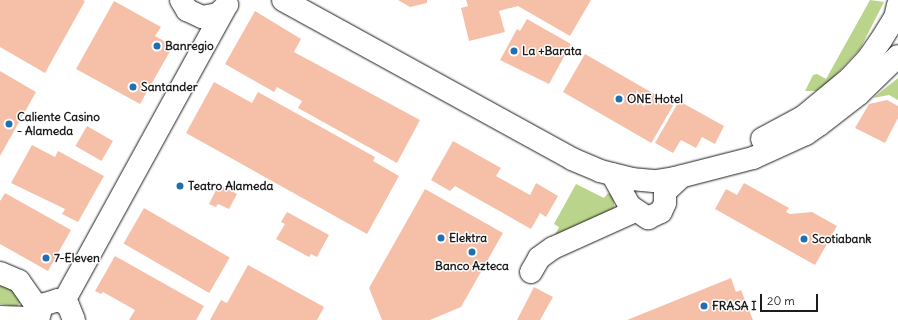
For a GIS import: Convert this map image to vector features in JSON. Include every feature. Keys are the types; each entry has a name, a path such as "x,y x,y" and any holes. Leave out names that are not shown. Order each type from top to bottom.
{"street":[{"path":"181,0 187,10 205,26"},
{"path":"283,0 572,159 612,174 656,181 753,158 806,134 859,94 898,56"},
{"path":"314,0 574,146 616,163 641,165 686,161 755,143 803,117 822,103 863,65 889,46 897,12"},
{"path":"0,317 24,318 38,315 47,302 69,311 205,26 227,4"},
{"path":"612,174 640,214"},
{"path":"537,270 539,258 552,248 640,214 655,216 661,212 665,203 665,192 682,176"},
{"path":"0,273 19,281 38,315"}],"green space":[{"path":"870,0 884,2 860,49 828,83 816,91 805,91 813,75 817,74 826,79"},
{"path":"898,78 898,100 889,95 873,98"},
{"path":"576,184 604,198 608,193 613,195 615,213 554,237 559,227 554,224"},
{"path":"0,280 20,289 22,301 16,307 0,304"}],"building":[{"path":"0,0 85,1 45,73 0,47"},
{"path":"398,0 427,0 427,3 410,7"},
{"path":"466,0 591,0 570,36 518,6 499,11 505,32 469,41 461,8 468,6"},
{"path":"114,1 161,27 155,36 173,46 140,104 76,69"},
{"path":"255,11 301,39 294,52 420,120 397,163 298,108 302,101 277,87 274,92 225,64"},
{"path":"527,19 571,44 549,84 500,60 517,29 520,31"},
{"name":"ONE Hotel","path":"585,54 673,105 651,143 563,92"},
{"name":"Caliente Casino - Alameda","path":"0,71 36,92 0,156"},
{"path":"214,82 252,103 258,92 375,157 373,161 399,176 367,234 186,133"},
{"path":"887,100 898,106 898,118 885,143 855,128 869,104"},
{"path":"679,101 724,126 715,144 702,137 696,148 681,140 673,153 655,143"},
{"path":"87,126 113,141 101,161 76,146"},
{"path":"453,141 501,168 496,176 530,195 536,183 558,196 546,217 540,213 531,229 455,186 450,191 431,180"},
{"path":"32,145 55,157 58,151 104,176 78,222 62,214 65,209 11,183"},
{"path":"744,183 789,208 786,212 790,214 812,212 837,226 815,265 715,209 726,189 737,195"},
{"path":"222,186 237,194 229,209 218,204 216,207 209,204 217,188 220,190"},
{"path":"425,189 503,233 461,307 430,320 382,320 369,288"},
{"path":"5,193 71,230 48,271 0,244 0,201"},
{"path":"144,208 230,258 209,293 124,244"},
{"path":"287,212 329,235 317,257 311,254 309,257 276,239 285,224 281,222"},
{"path":"115,256 204,306 196,320 129,320 135,310 103,292 101,294 95,291"},
{"path":"248,265 324,307 317,320 210,320 221,300 227,303"},
{"name":"FRASA I","path":"731,278 736,292 741,290 753,320 627,320"},
{"path":"534,287 553,297 540,320 517,320"}],"place":[{"name":"Banregio","path":"157,46"},
{"name":"La +Barata","path":"514,51"},
{"name":"Santander","path":"133,87"},
{"name":"ONE Hotel","path":"619,99"},
{"name":"Caliente Casino - Alameda","path":"9,124"},
{"name":"Teatro Alameda","path":"180,186"},
{"name":"Elektra","path":"441,238"},
{"name":"Scotiabank","path":"804,239"},
{"name":"Banco Azteca","path":"472,252"},
{"name":"7-Eleven","path":"46,258"},
{"name":"FRASA I","path":"704,306"}]}
